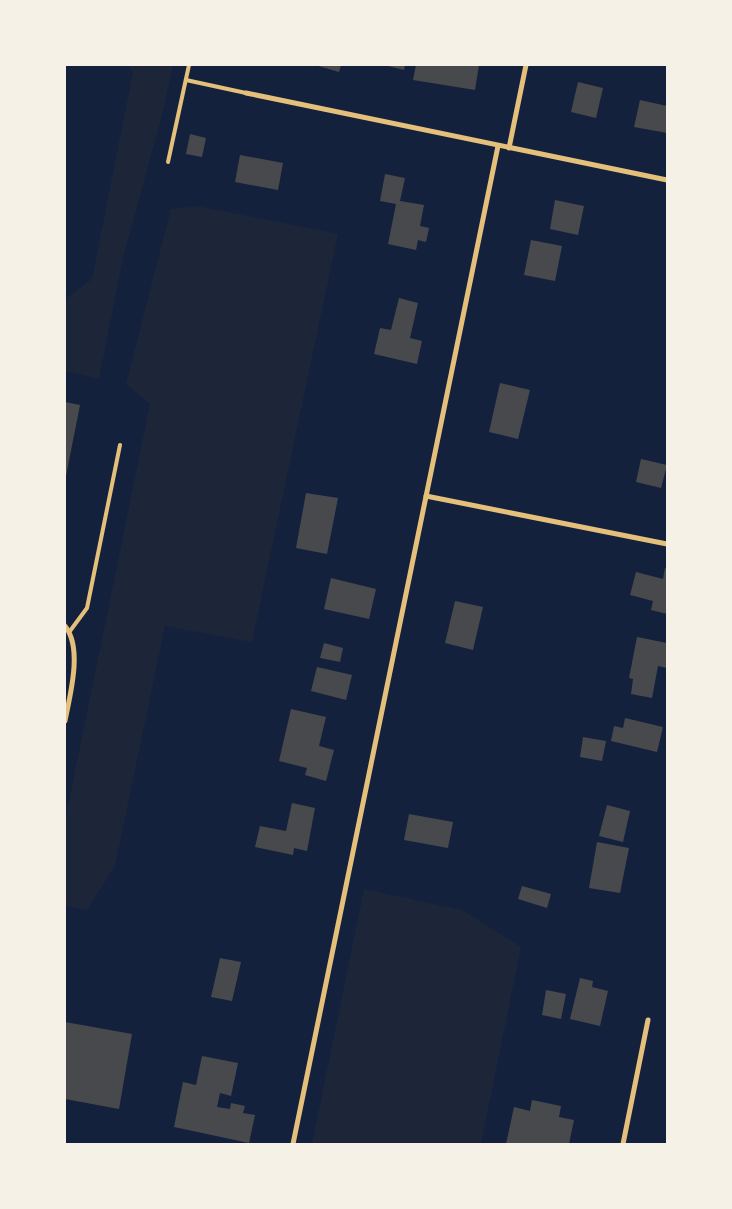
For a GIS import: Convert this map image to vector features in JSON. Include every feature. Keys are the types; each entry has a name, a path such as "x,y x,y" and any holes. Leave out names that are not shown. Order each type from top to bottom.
{"street":[{"path":"509,148 526,65"},
{"path":"246,92 667,180"},
{"path":"293,1144 498,146"},
{"path":"426,496 667,544"},
{"path":"65,626 70,631 74,665 65,721"},
{"path":"623,1144 648,1020"}],"lane":[{"path":"168,162 189,65"},
{"path":"186,80 246,92"},
{"path":"70,631 87,608 120,445"}],"shaded area":[{"path":"128,65 173,65 162,115 123,258 99,379 65,371 65,299 92,279 133,72"},
{"path":"197,206 338,234 252,642 165,626 115,866 87,910 65,906 65,820 150,404 126,384 171,209"},
{"path":"364,889 462,910 521,947 481,1144 312,1144"}],"building":[{"path":"315,65 341,65 339,72"},
{"path":"384,65 405,65 404,70"},
{"path":"416,65 479,65 475,90 413,80"},
{"path":"578,82 603,88 596,118 571,112"},
{"path":"640,100 667,106 667,133 634,127"},
{"path":"190,134 206,138 202,157 186,154"},
{"path":"240,155 283,163 278,190 235,182"},
{"path":"385,174 405,178 400,201 424,205 420,226 429,228 426,242 418,240 416,250 388,244 396,204 380,201"},
{"path":"555,200 584,206 578,235 550,229"},
{"path":"531,240 562,246 555,281 524,275"},
{"path":"399,298 418,303 410,338 422,341 417,364 374,354 380,328 391,330"},
{"path":"500,383 530,390 518,439 489,432"},
{"path":"65,402 80,405 66,476 65,476"},
{"path":"641,459 667,465 661,488 636,482"},
{"path":"306,493 338,498 327,554 296,548"},
{"path":"665,568 667,569 667,614 651,610 653,601 630,595 636,572 663,579"},
{"path":"331,578 376,589 369,619 324,609"},
{"path":"455,601 483,607 473,650 445,643"},
{"path":"637,637 667,643 667,668 658,666 652,698 631,694 633,679 629,678"},
{"path":"324,643 343,648 340,662 320,658"},
{"path":"317,667 352,675 346,700 311,691"},
{"path":"291,709 326,717 319,746 334,750 326,781 305,775 307,768 279,761"},
{"path":"625,718 663,727 657,752 611,741 614,726 623,728"},
{"path":"583,737 606,741 602,761 580,757"},
{"path":"292,803 315,808 307,851 294,848 293,855 255,847 260,826 286,831"},
{"path":"607,805 630,811 623,842 599,836"},
{"path":"409,814 453,822 448,848 404,840"},
{"path":"597,842 629,848 620,893 589,888"},
{"path":"522,886 551,894 547,908 518,899"},
{"path":"220,958 241,962 232,1001 211,997"},
{"path":"580,978 593,981 592,987 608,991 600,1026 570,1019"},
{"path":"546,990 566,994 561,1019 542,1015"},
{"path":"65,1022 132,1034 119,1109 65,1099"},
{"path":"202,1056 238,1063 231,1096 220,1093 217,1107 230,1109 231,1103 245,1106 243,1113 255,1115 249,1143 174,1127 183,1082 196,1085"},
{"path":"532,1100 561,1106 559,1117 574,1120 569,1144 506,1144 514,1107 530,1111"}]}
